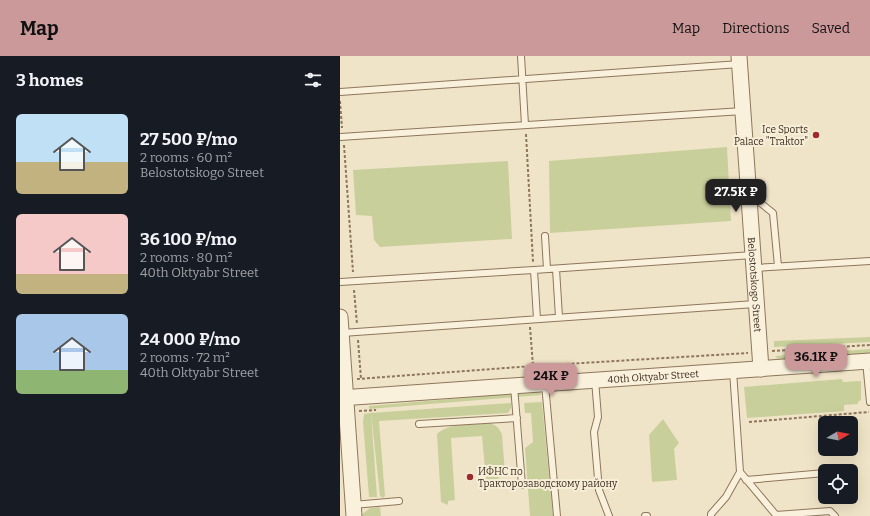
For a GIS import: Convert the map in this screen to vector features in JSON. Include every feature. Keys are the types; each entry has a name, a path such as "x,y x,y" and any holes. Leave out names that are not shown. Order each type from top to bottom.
{"street":[{"name":"Belostotskogo Street","path":"739,60 760,369"},
{"path":"340,317 343,398 353,510"},
{"name":"40th Oktyabr Street","path":"343,398 868,361"}],"lane":[{"path":"521,56 525,125"},
{"path":"340,93 739,60"},
{"path":"342,137 743,111"},
{"path":"748,194 773,213 778,266"},
{"path":"545,236 547,269"},
{"path":"340,282 547,269 753,261 778,266 870,261"},
{"path":"556,269 559,317"},
{"path":"534,270 536,319"},
{"path":"341,333 756,304"},
{"path":"868,361 870,402"},
{"path":"733,371 740,472 776,515 830,511 835,516"},
{"path":"594,380 598,416 594,432 599,490 609,516"},
{"path":"545,384 557,516"},
{"path":"514,386 522,485"},
{"path":"419,424 517,418"},
{"path":"711,516 710,514 726,497 740,472"},
{"path":"746,480 818,474"},
{"path":"353,510 399,501"}],"path":[{"path":"340,93 342,137 361,379 534,366 870,345"},
{"path":"525,125 534,270"},
{"path":"529,320 534,366"},
{"path":"749,422 870,412"}],"green space":[{"path":"727,147 731,221 550,233 549,161"},
{"path":"508,161 512,239 380,247 374,240 372,216 356,215 353,170"},
{"path":"870,337 870,342 774,347 774,341"},
{"path":"870,349 870,354 779,360 775,356"},
{"path":"842,379 843,382 861,381 861,400 858,404 844,405 844,411 747,418 744,387"},
{"path":"540,391 541,395 369,409 369,406"},
{"path":"542,402 553,516 530,516 525,448 533,442 531,413 525,413 524,403"},
{"path":"511,403 511,408 508,413 379,421 385,496 383,498 380,496 371,413"},
{"path":"371,413 377,497 369,497 363,422 364,414"},
{"path":"663,419 679,443 674,449 677,480 652,482 649,435"},
{"path":"489,423 497,427 502,435 505,472 498,479 486,480 482,436 451,438 455,500 448,501 448,505 441,502 437,434 442,430 454,426"},
{"path":"380,507 381,516 360,516 370,508"}],"place":[{"name":"Ice Sports Palace \"Traktor\"","path":"816,135"},
{"name":"ИФНС по Тракторозаводскому району","path":"470,477"}]}
